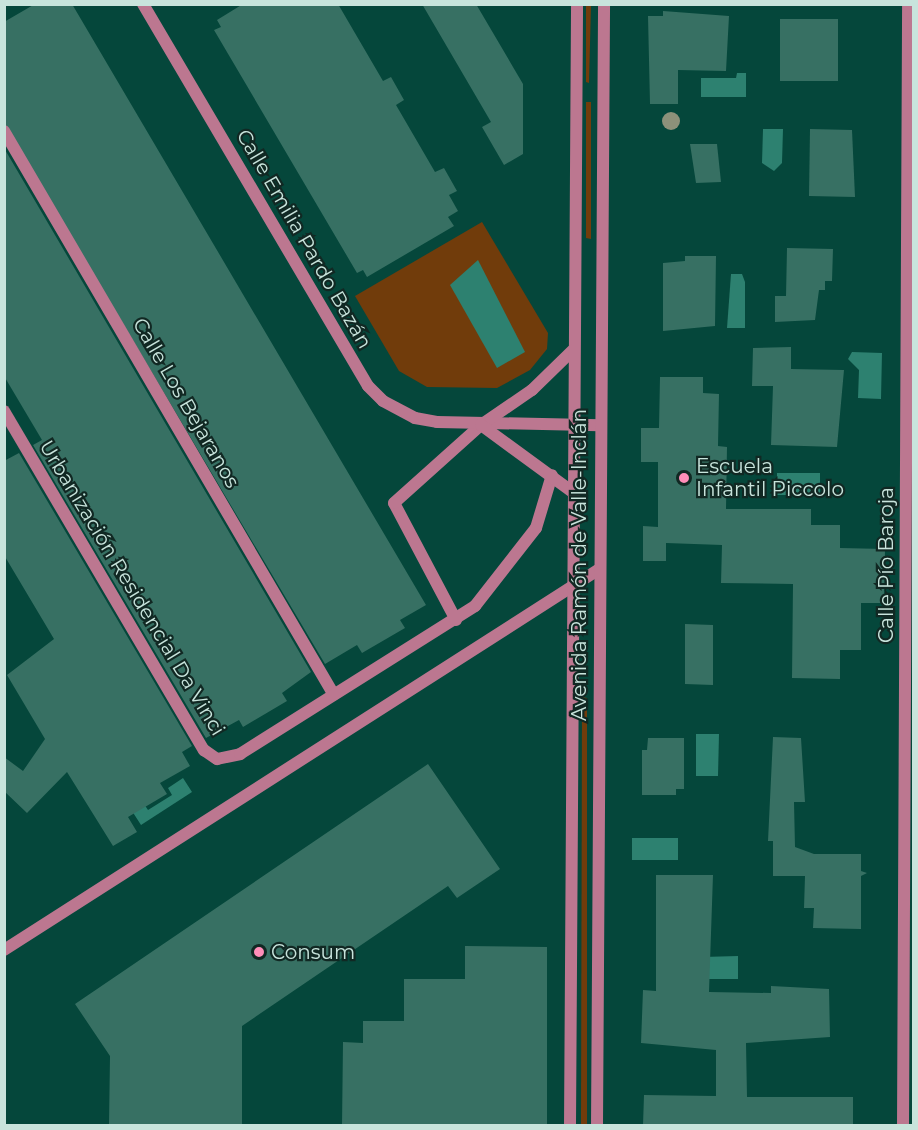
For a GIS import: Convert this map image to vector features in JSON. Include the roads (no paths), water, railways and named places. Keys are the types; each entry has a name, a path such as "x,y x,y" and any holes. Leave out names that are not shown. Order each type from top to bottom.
{"street":[{"name":"Calle Emilia Pardo Bazán","path":"143,4 368,386 415,418 481,425 600,425"},
{"name":"Avenida Ramón de Valle-Inclán","path":"570,1125 574,493 571,426 577,4"},
{"name":"Avenida Ramón de Valle-Inclán","path":"597,1125 598,570 604,4"},
{"name":"Calle Pío Baroja","path":"903,1125 908,4"},
{"name":"Calle Los Bejaranos","path":"4,131 334,695"},
{"path":"456,620 394,503 481,425 532,390 573,350"},
{"name":"Urbanización Residencial Da Vinci","path":"4,411 207,754 222,759 235,756 456,620 475,606 523,549 544,507 552,475"},
{"path":"481,425 574,493"},
{"path":"4,950 598,570"}],"place":[{"name":"Escuela Infantil Piccolo","path":"684,478"},
{"name":"Consum","path":"259,952"}]}
